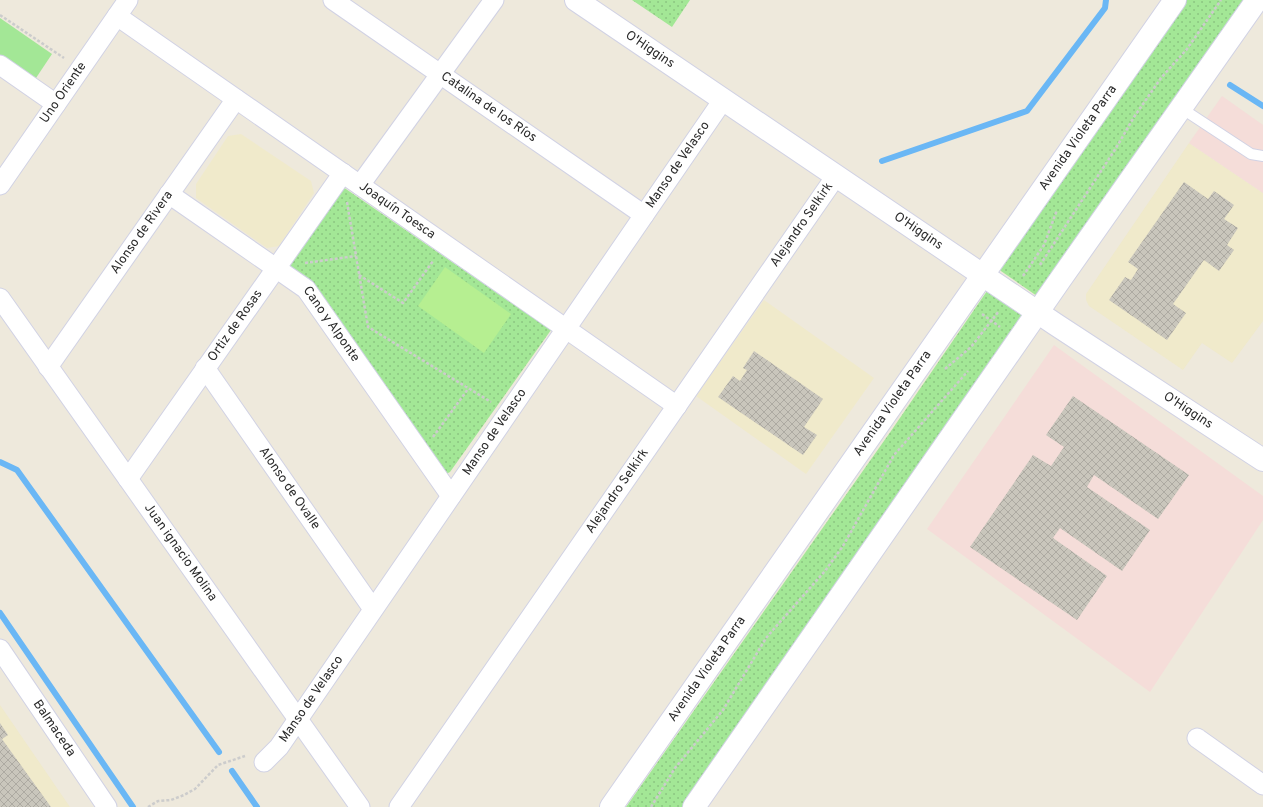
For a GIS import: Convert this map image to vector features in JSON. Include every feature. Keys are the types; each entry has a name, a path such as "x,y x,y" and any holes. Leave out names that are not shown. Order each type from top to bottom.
{"main road":[{"name":"O'Higgins","path":"576,0 1038,312 1262,458"},
{"name":"Avenida Violeta Parra","path":"611,807 1174,0"},
{"path":"694,807 1257,0"}],"street":[{"name":"Uno Oriente","path":"0,185 128,0"},
{"name":"Catalina de los Ríos","path":"333,0 644,215"},
{"path":"360,185 494,0"},
{"name":"Joaquín Toesca","path":"117,16 677,406"},
{"path":"0,65 56,104"},
{"name":"Alonso de Rivera","path":"48,367 236,99"},
{"name":"Manso de Velasco","path":"264,762 279,747 723,100"},
{"name":"Ortiz de Rosas","path":"128,479 343,173"},
{"name":"Alejandro Selkirk","path":"400,807 836,176"},
{"name":"Cano y Alponte","path":"169,194 300,284 311,296 451,496"},
{"name":"Juan ignacio Molina","path":"0,298 360,807"},
{"name":"Alonso de Ovalle","path":"205,368 374,609"},
{"name":"Balmaceda","path":"0,649 107,807"},
{"path":"1197,738 1263,785"}],"lane":[{"path":"1181,108 1250,154 1263,156"}],"path":[{"path":"1040,265 1116,148 1134,117 1161,78 1186,49 1221,0"},
{"path":"0,14 80,69"},
{"path":"343,173 369,329 508,413"},
{"path":"359,275 403,303 445,244"},
{"path":"276,268 356,256"},
{"path":"963,301 1020,340"},
{"path":"996,333 1000,327"},
{"path":"651,807 675,768 723,710 766,638 825,571 843,546 894,454 972,366"},
{"path":"422,454 468,388"},
{"path":"148,807 158,802 177,798 195,789 206,779 212,769 223,762 247,756 264,762"}],"shaded area":[{"path":"1222,96 1263,125 1263,193 1189,143"},
{"path":"241,134 311,181 314,193 279,246 267,248 196,198 196,184 228,136"},
{"path":"1189,143 1263,193 1263,321 1232,363 1202,343 1183,370 1089,306 1086,300 1086,294"},
{"path":"764,300 874,378 806,474 696,396"},
{"path":"1054,345 1263,496 1263,520 1150,692 927,529"},
{"path":"0,705 70,807 0,807"}],"green space":[{"path":"632,0 690,0 672,27"},
{"path":"1185,0 1244,0 1037,296 998,269"},
{"path":"0,18 52,54 34,81 0,58"},
{"path":"343,187 551,330 450,472 446,474 288,269 287,263"},
{"path":"445,267 511,314 484,353 418,306"},
{"path":"987,291 1023,316 682,807 626,807 891,431"}],"building":[{"path":"1184,182 1208,199 1214,191 1234,205 1224,219 1238,228 1227,245 1234,250 1219,271 1204,260 1173,304 1186,313 1167,340 1109,300 1125,277 1131,280 1138,269 1128,262"},
{"path":"754,351 823,399 804,427 817,435 803,455 718,397 733,376 740,381 747,370 743,368"},
{"path":"1073,396 1189,475 1158,519 1094,475 1087,487 1150,530 1122,571 1060,528 1053,538 1107,576 1077,620 970,547 1033,455 1051,466 1064,447 1046,435"},
{"path":"0,723 8,735 2,739 51,807 0,807"}],"waterway":[{"path":"882,161 1027,111 1105,8 1106,0"},
{"path":"1230,85 1263,106"},
{"path":"0,462 17,470 219,752"},
{"path":"0,613 133,807"},
{"path":"232,771 257,807"}]}
